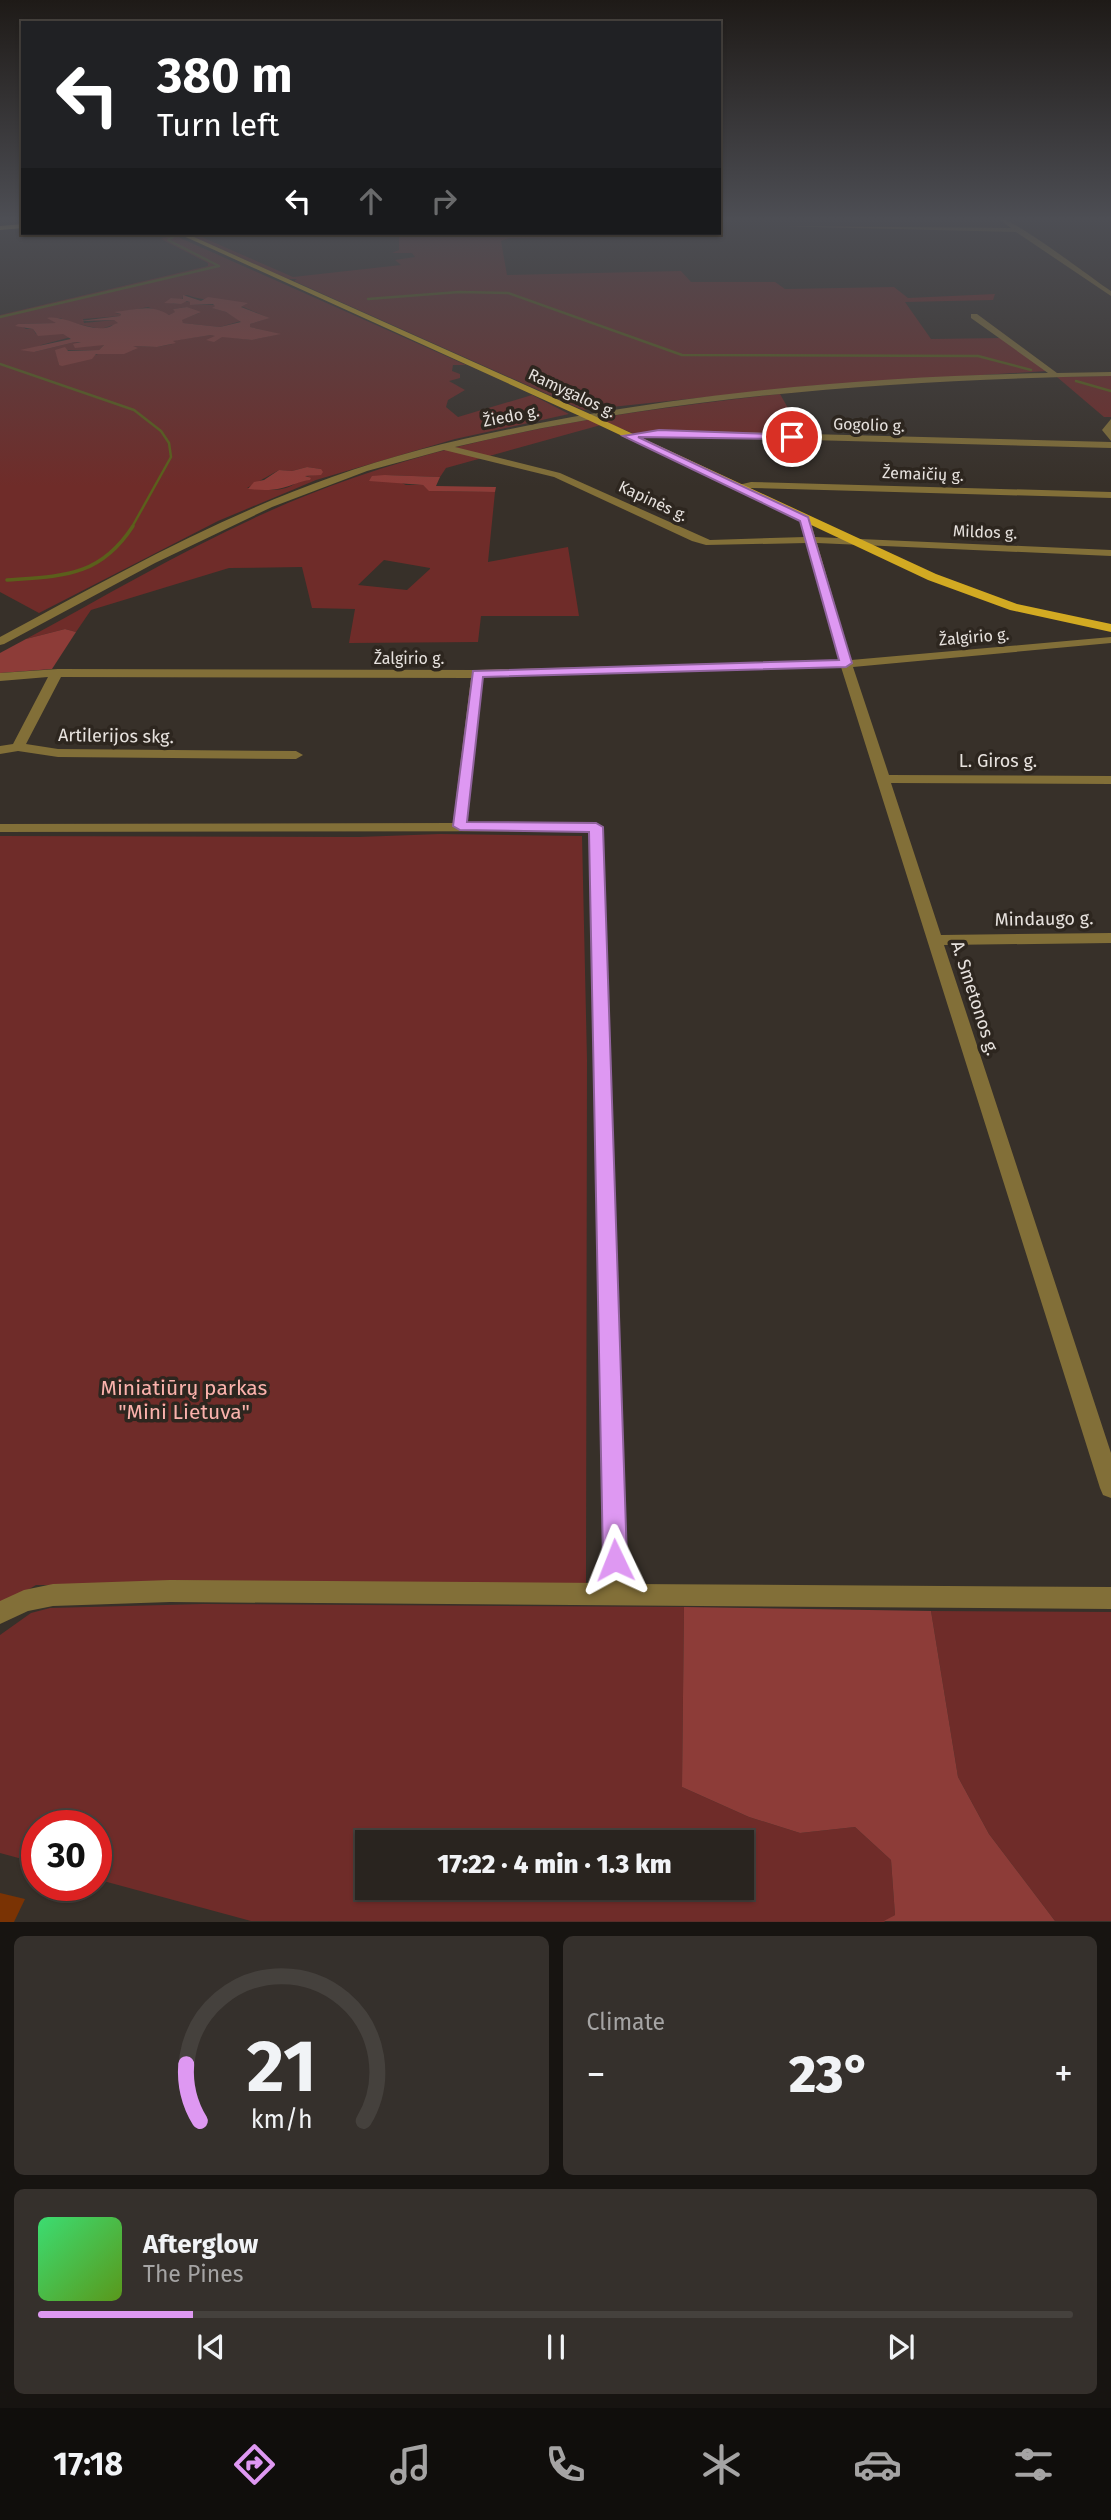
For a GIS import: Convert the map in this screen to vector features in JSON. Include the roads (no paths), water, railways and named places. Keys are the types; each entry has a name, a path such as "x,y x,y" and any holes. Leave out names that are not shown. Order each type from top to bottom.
{"main road":[{"name":"Ramygalos g.","path":"344,307 587,416 857,544 981,596 1053,617 1111,628"}],"street":[{"path":"974,316 1055,375"},
{"name":"Žiedo g.","path":"0,642 235,520 309,489 442,446 644,407 792,391 946,379 1111,374"},
{"path":"1111,422 1107,430 1111,438"},
{"name":"Gogolio g.","path":"627,436 659,433 1111,445"},
{"name":"Kapinės g.","path":"442,446 557,475 710,543 808,540 857,544"},
{"name":"Žemaičių g.","path":"735,487 751,485 1111,495"},
{"name":"A. Smetonos g.","path":"805,519 808,540 846,663 1106,1458 1111,1488"},
{"name":"Mildos g.","path":"857,544 1111,553"},
{"name":"Žalgirio g.","path":"0,677 58,673 477,674 846,663 1111,640"},
{"name":"Artilerijos skg.","path":"58,673 18,747 58,753 296,755"},
{"path":"460,826 477,674"},
{"path":"0,750 18,747"},
{"name":"L. Giros g.","path":"885,779 1111,780"},
{"path":"0,828 596,827 615,1594"},
{"name":"Mindaugo g.","path":"936,940 1111,938"},
{"path":"0,1614 24,1601 53,1595 90,1593 1111,1598"}],"waterway":[{"path":"0,317 44,307"},
{"path":"546,307 682,355 978,356 1031,370"},
{"path":"0,364 134,410 161,431 169,443 171,457 132,527"},
{"path":"1076,381 1111,391"},
{"path":"7,580 79,571 107,555 133,526"}],"park label":[{"name":"Miniatiūrų parkas \"Mini Lietuva\"","path":"184,1400"}]}
